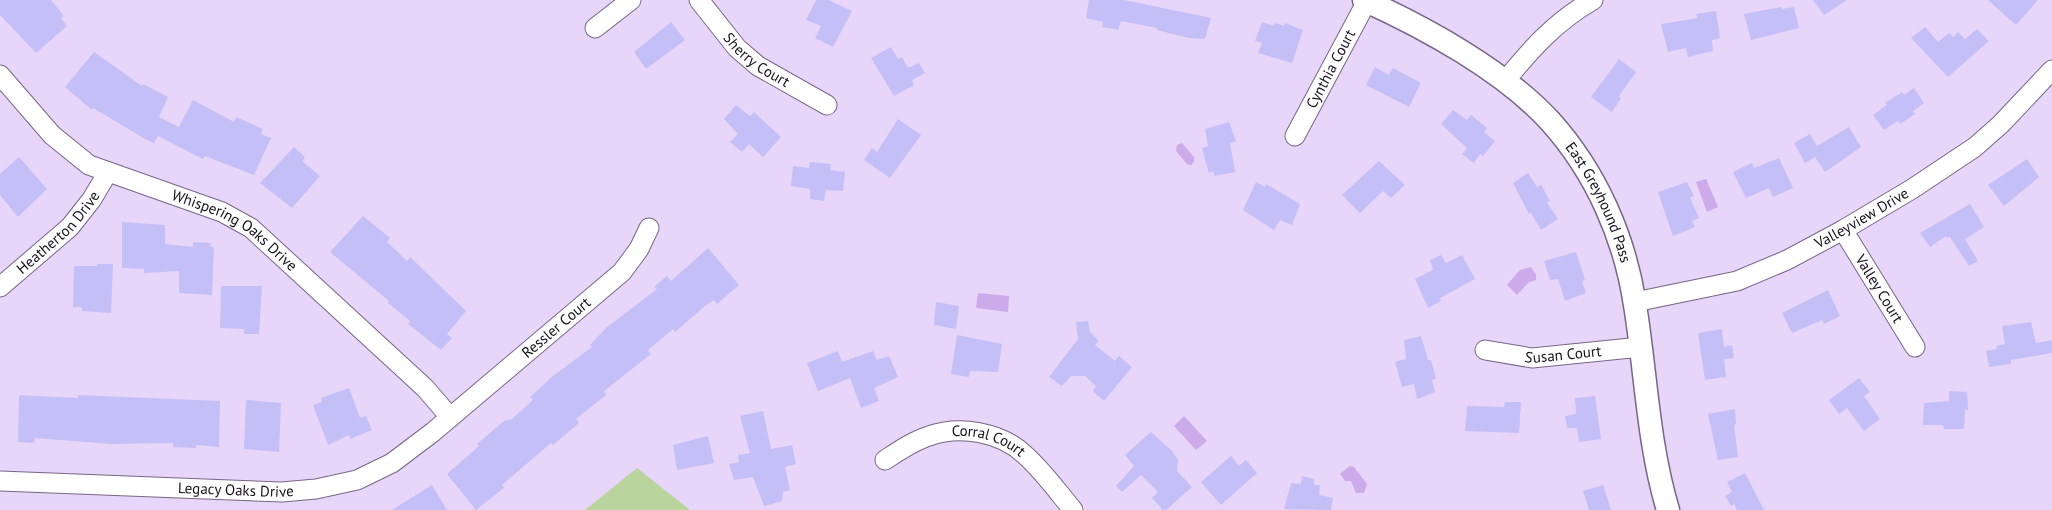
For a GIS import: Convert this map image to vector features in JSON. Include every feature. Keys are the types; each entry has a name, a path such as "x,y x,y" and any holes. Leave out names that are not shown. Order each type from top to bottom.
{"street":[{"path":"595,28 631,0"},
{"name":"Sherry Court","path":"699,0 737,48 758,66 827,104"},
{"path":"1505,81 1532,48 1557,24 1593,0"},
{"name":"East Greyhound Pass","path":"1365,1 1463,52 1505,81 1550,121 1592,179 1618,236 1635,302 1658,479 1668,510"},
{"name":"Cynthia Court","path":"1295,136 1365,1"},
{"name":"Valleyview Drive","path":"1635,302 1737,280 1787,260 1843,230 1912,189 1975,147 2001,124 2052,70"},
{"name":"Whispering Oaks Drive","path":"0,75 52,135 89,164 222,212 251,228 425,388 450,417"},
{"name":"Heatherton Drive","path":"0,287 70,228 92,199 108,172"},
{"name":"Ressler Court","path":"450,417 622,272 639,249 650,228"},
{"name":"Valley Court","path":"1843,230 1915,347"},
{"name":"Susan Court","path":"1485,350 1532,358 1641,347"},
{"name":"Legacy Oaks Drive","path":"0,481 282,492 316,489 357,480 392,463 450,417"},
{"name":"Corral Court","path":"885,460 910,444 941,432 967,431 982,433 997,438 1025,455 1073,510"}],"green space":[{"path":"637,468 690,510 585,510"}],"shaded area":[{"path":"1182,143 1194,157 1194,162 1191,165 1187,164 1176,151 1177,145"},
{"path":"1706,179 1718,207 1707,212 1696,182"},
{"path":"1531,267 1536,275 1536,280 1529,282 1517,295 1507,285 1520,270"},
{"path":"978,293 1009,296 1008,312 976,308"},
{"path":"1184,416 1207,441 1196,450 1174,426"},
{"path":"1350,466 1354,467 1367,484 1364,493 1356,493 1351,481 1345,481 1340,474"}],"building":[{"path":"0,0 51,0 64,16 61,18 67,26 36,53 0,15"},
{"path":"816,0 828,0 852,11 833,47 815,38 821,26 806,20"},
{"path":"1089,0 1124,0 1211,18 1205,39 1189,38 1157,30 1157,28 1121,21 1118,30 1102,27 1103,22 1086,18"},
{"path":"1813,0 1847,0 1824,15"},
{"path":"1988,0 2038,0 2016,25"},
{"path":"1781,7 1782,9 1794,7 1799,28 1751,40 1744,14"},
{"path":"1716,11 1720,38 1712,40 1713,51 1688,57 1686,48 1668,52 1661,24 1698,18 1696,14"},
{"path":"671,22 685,40 646,69 634,52"},
{"path":"1262,22 1274,26 1275,23 1284,26 1285,23 1303,30 1292,63 1258,53 1262,43 1255,41"},
{"path":"1925,27 1938,42 1949,33 1953,37 1958,32 1965,39 1977,29 1989,41 1948,77 1911,38"},
{"path":"891,47 898,59 902,57 908,68 919,63 925,73 912,80 914,85 894,96 871,58"},
{"path":"94,52 142,86 143,84 168,97 159,117 179,127 193,100 234,122 236,117 263,129 261,134 271,138 254,175 205,156 203,159 158,136 154,143 93,108 92,110 65,87"},
{"path":"1619,59 1636,72 1619,96 1621,98 1612,112 1591,97"},
{"path":"1375,67 1389,75 1393,68 1421,83 1409,107 1366,85"},
{"path":"1914,88 1924,103 1913,111 1915,114 1900,124 1898,121 1884,130 1873,115 1887,105 1885,103 1902,92 1904,95"},
{"path":"736,105 750,116 754,112 781,137 763,157 749,144 742,152 730,142 738,134 724,119"},
{"path":"1453,110 1467,120 1471,115 1487,128 1484,132 1495,141 1483,156 1480,154 1474,163 1462,154 1467,148 1441,124"},
{"path":"898,119 921,135 890,178 864,160 872,148 877,152"},
{"path":"1229,122 1236,141 1230,143 1235,172 1215,176 1213,171 1209,173 1202,148 1208,146 1205,129"},
{"path":"1849,127 1861,147 1825,172 1815,157 1805,163 1794,143 1810,134 1817,146"},
{"path":"294,147 305,157 302,161 320,176 292,208 260,183"},
{"path":"19,157 47,189 18,217 0,195 0,174"},
{"path":"1779,158 1793,188 1773,197 1769,188 1746,198 1733,172 1752,163 1754,168"},
{"path":"2027,159 2039,177 2004,206 1988,185"},
{"path":"1379,161 1405,185 1391,198 1383,191 1360,213 1342,195"},
{"path":"810,162 831,164 830,170 845,172 843,191 826,190 824,201 810,199 810,189 791,186 793,166 809,168"},
{"path":"1528,173 1537,187 1541,185 1550,201 1547,203 1558,219 1541,230 1531,213 1529,214 1513,183"},
{"path":"1256,182 1265,187 1266,184 1300,204 1292,225 1280,220 1274,230 1243,210"},
{"path":"1687,182 1694,196 1690,198 1699,218 1692,221 1695,227 1673,236 1658,192"},
{"path":"1970,204 1984,227 1965,239 1978,261 1969,266 1950,237 1947,238 1946,236 1930,247 1920,233"},
{"path":"363,216 390,238 387,242 407,261 410,257 466,311 447,334 452,338 441,350 408,324 410,321 388,303 389,301 330,252"},
{"path":"122,222 165,225 165,244 193,247 193,242 211,243 210,247 214,247 212,295 179,293 179,271 144,273 144,269 122,268"},
{"path":"708,248 739,285 717,304 714,300 706,305 675,332 673,329 648,350 651,354 604,391 606,395 576,419 579,423 553,445 551,443 502,485 504,488 476,510 447,474 479,446 477,444 504,421 512,419 533,400 530,397 553,376 592,347 590,345 606,328 657,289 654,287 667,276 671,281"},
{"path":"1576,252 1585,280 1582,281 1586,293 1565,301 1558,279 1550,280 1544,261"},
{"path":"1441,255 1446,263 1462,255 1475,279 1440,298 1441,301 1428,308 1415,279 1433,270 1430,260"},
{"path":"97,264 113,264 111,313 82,311 82,307 73,307 74,266 97,266"},
{"path":"221,286 262,286 259,334 244,334 244,329 220,328"},
{"path":"1828,290 1840,316 1824,324 1822,320 1792,333 1782,313"},
{"path":"936,302 959,306 956,329 934,325"},
{"path":"1088,321 1090,332 1099,341 1095,345 1115,361 1119,356 1132,367 1104,401 1093,391 1096,386 1085,376 1071,376 1062,386 1049,377 1078,339 1076,322"},
{"path":"2031,322 2036,343 2052,340 2052,353 2011,360 2011,364 1989,367 1986,351 1997,349 1996,346 2005,344 2002,326"},
{"path":"1722,329 1724,347 1732,345 1734,358 1724,359 1726,377 1705,380 1698,333"},
{"path":"957,335 1002,344 998,372 970,371 969,377 951,374"},
{"path":"1421,336 1436,378 1432,380 1435,392 1417,399 1414,384 1402,387 1395,362 1406,359 1404,340"},
{"path":"838,351 842,362 873,351 877,360 889,356 898,377 874,388 879,401 861,408 850,378 818,391 807,363"},
{"path":"1859,378 1870,392 1864,396 1880,419 1864,431 1847,408 1839,414 1829,400"},
{"path":"349,388 360,418 366,416 372,430 350,439 349,435 328,445 313,405 322,402 321,398"},
{"path":"1949,391 1967,392 1968,410 1965,410 1964,429 1944,429 1943,425 1923,425 1924,403 1949,401"},
{"path":"19,395 78,398 78,395 220,401 219,447 196,445 196,448 173,447 173,443 111,444 35,438 34,443 18,442"},
{"path":"1595,396 1601,439 1579,442 1577,428 1567,428 1565,416 1576,414 1575,398"},
{"path":"246,400 281,403 279,452 244,449"},
{"path":"1505,402 1521,402 1519,433 1465,431 1467,406 1504,407"},
{"path":"1735,409 1736,424 1734,425 1738,457 1718,460 1708,414"},
{"path":"763,411 771,449 792,445 796,464 785,467 790,490 783,492 782,501 764,506 753,477 734,480 729,464 739,462 738,455 750,453 740,416"},
{"path":"1151,432 1172,451 1178,460 1177,471 1192,487 1166,510 1163,510 1152,498 1158,492 1141,475 1122,492 1116,486 1134,466 1125,455"},
{"path":"708,436 714,463 677,470 673,445"},
{"path":"1231,456 1239,466 1246,460 1257,473 1221,505 1201,482"},
{"path":"1745,473 1764,510 1737,510 1734,504 1731,506 1725,496 1732,492 1727,482"},
{"path":"1302,476 1314,479 1314,485 1320,485 1319,495 1333,498 1331,510 1284,509 1291,483 1301,484"},
{"path":"432,485 447,510 392,510"},
{"path":"1603,485 1611,510 1589,510 1583,491"}]}
